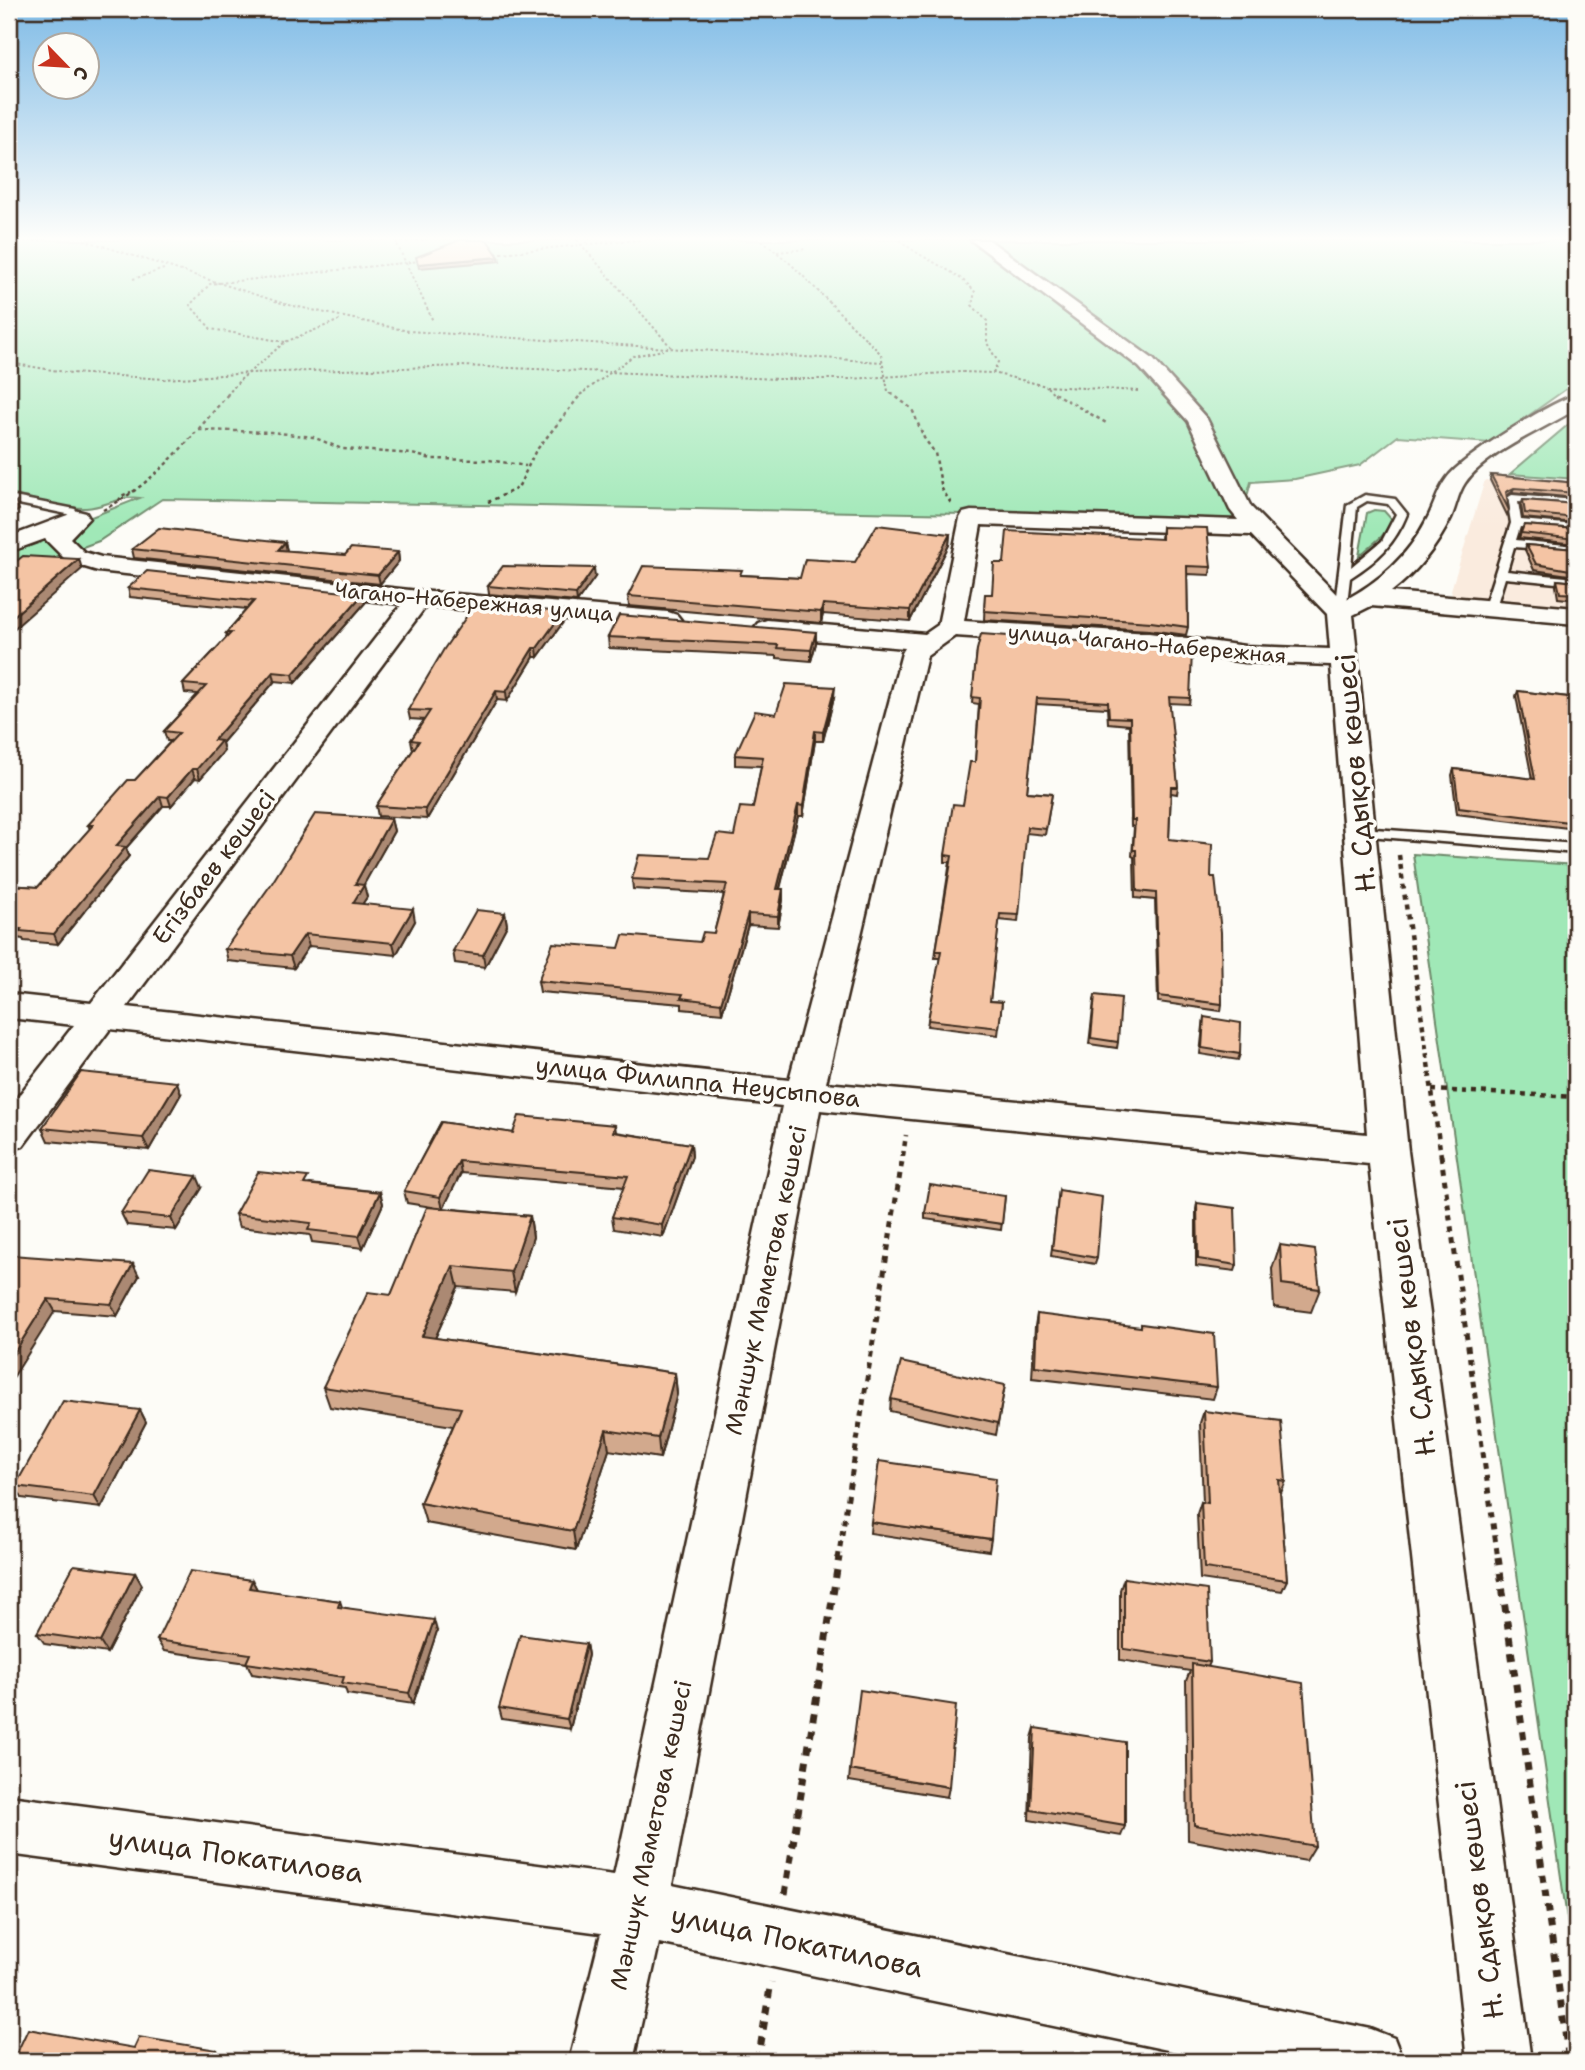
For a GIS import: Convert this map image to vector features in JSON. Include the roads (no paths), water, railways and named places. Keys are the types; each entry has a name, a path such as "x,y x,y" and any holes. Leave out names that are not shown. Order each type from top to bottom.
{"street":[{"path":"1110,337 1146,363 1197,419 1241,510 1256,528 1352,595 1576,616"},
{"path":"1352,595 1423,549 1441,517 1455,481 1477,460 1576,401"},
{"path":"9,545 78,517"},
{"name":"Чагано-Набережная улица","path":"78,517 56,538 76,557 98,564 419,598 695,622"},
{"name":"Мәншүк Мәметова көшесі","path":"601,2061 636,1908 804,1096 915,653 940,635 971,518 1256,528"},
{"name":"Н. Сдықов көшесі","path":"1352,595 1343,658 1379,833 1388,1152 1499,2061"},
{"name":"Егізбаев көшесі","path":"9,1136 419,598"},
{"path":"737,626 940,635"},
{"name":"улица Чагано-Набережная","path":"940,635 1149,641 1245,654 1343,658"},
{"name":"улица Филиппа Неусыпова","path":"9,1006 804,1096 912,1103 1388,1152"},
{"name":"улица Покатилова","path":"9,1825 636,1908 1371,2061"}],"lane":[{"path":"1365,498 1391,501 1402,514 1394,535 1372,560 1352,595 1352,505 1365,498"},
{"path":"1490,607 1516,523 1512,498 1576,503"},
{"path":"9,499 71,511 78,517"},
{"path":"1516,523 1576,528"},
{"path":"1510,543 1576,549"},
{"path":"1500,574 1576,582"},
{"path":"1379,833 1576,849"}]}
